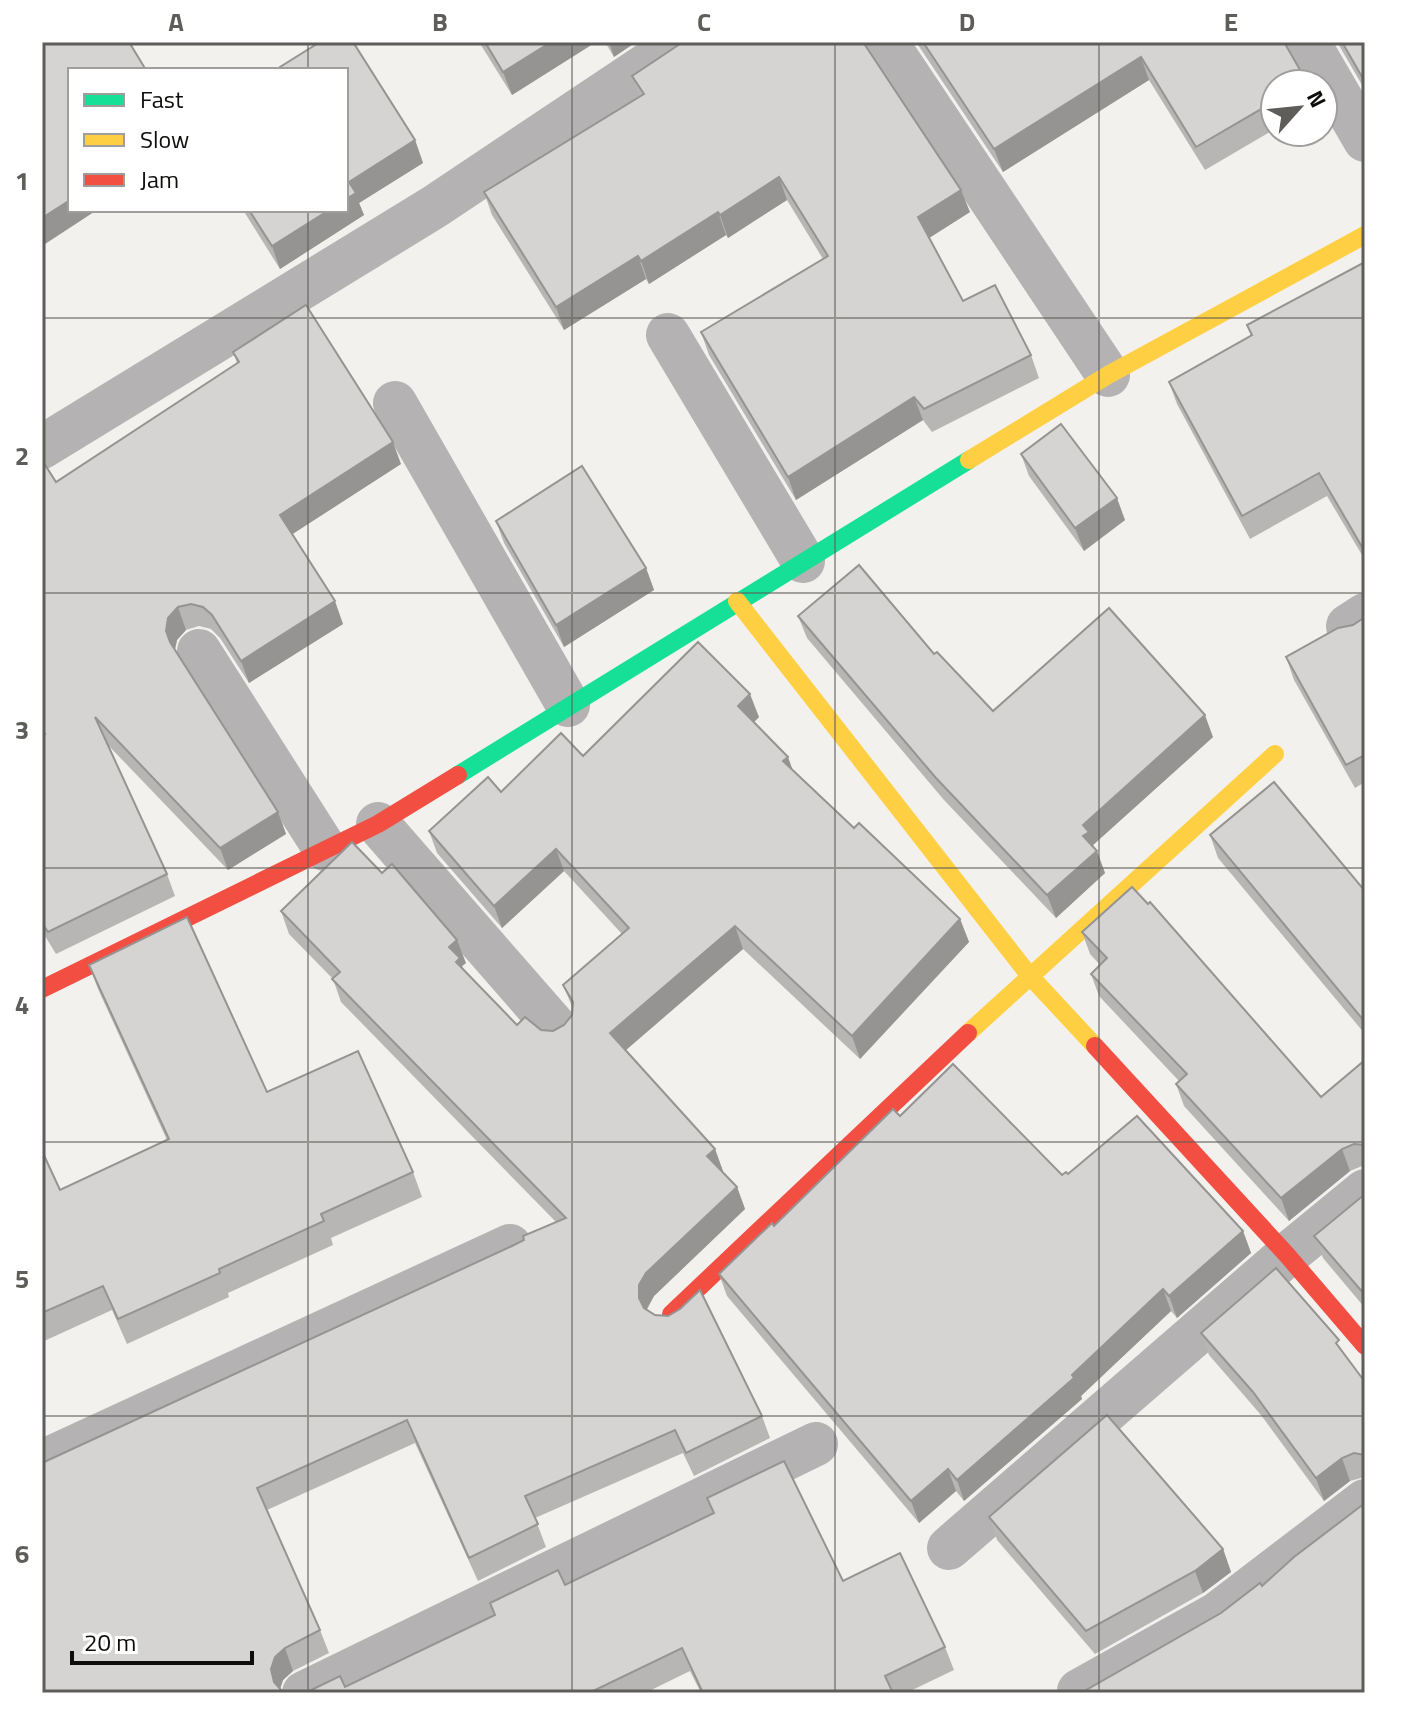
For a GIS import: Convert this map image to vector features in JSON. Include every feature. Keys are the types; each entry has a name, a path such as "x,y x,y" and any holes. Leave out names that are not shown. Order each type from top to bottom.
{"street":[{"path":"42,447 434,207 681,42"},
{"path":"886,42 1108,375"},
{"path":"1308,42 1365,140"},
{"path":"42,989 378,824 1108,375 1365,235"},
{"path":"668,335 803,561"},
{"path":"395,403 568,705"},
{"path":"737,601 1029,975 1287,1255 1365,1346"},
{"path":"199,651 325,849"},
{"path":"671,1314 1029,975 1275,754"},
{"path":"378,824 557,1029"},
{"path":"949,1548 1365,1191"},
{"path":"42,1462 510,1246"},
{"path":"304,1693 816,1444"},
{"path":"1078,1692 1217,1614 1365,1501"}],"building":[{"path":"42,42 129,42 145,68 68,68 68,201 42,218"},
{"path":"320,42 353,42 415,140 349,182 356,193 348,198 348,68 280,67"},
{"path":"485,42 551,42 503,72"},
{"path":"683,42 863,42 961,190 918,217 963,301 995,285 1031,355 924,409 914,397 788,477 701,332 828,256 779,177 720,215 718,212 641,261 638,256 556,307 484,192 644,94 632,76"},
{"path":"923,42 1284,42 1299,68 1259,68 1259,110 1196,147 1141,57 994,149"},
{"path":"1342,42 1365,42 1365,82"},
{"path":"250,212 326,212 272,246"},
{"path":"1365,262 1365,552 1319,473 1242,516 1169,382 1252,335 1247,325"},
{"path":"306,305 393,442 280,515 335,601 241,661 212,615 203,607 191,604 178,607 168,618 166,631 278,812 220,848 95,717 167,874 48,932 42,923 42,735 45,734 42,728 42,460 56,482 239,362 233,352"},
{"path":"1061,424 1117,498 1075,528 1021,454"},
{"path":"582,466 646,568 556,625 496,521"},
{"path":"859,565 934,654 937,652 993,711 1109,608 1205,715 1083,825 1089,832 1083,836 1097,851 1047,895 936,778 798,616"},
{"path":"1365,617 1365,755 1346,765 1286,657"},
{"path":"698,642 750,694 738,706 788,757 783,761 854,828 859,823 960,919 852,1036 735,926 610,1033 715,1149 707,1156 737,1187 646,1273 639,1285 639,1298 644,1308 655,1315 668,1316 700,1290 762,1416 686,1453 675,1430 525,1496 538,1524 469,1558 407,1420 257,1488 320,1630 285,1648 275,1657 271,1669 274,1682 288,1693 42,1693 42,1463 512,1246 524,1240 523,1236 566,1218 332,979 340,972 281,911 352,842 382,873 392,864 457,940 449,947 460,958 456,962 517,1025 525,1017 541,1030 553,1031 564,1025 572,1015 573,1002 563,985 629,928 556,849 494,906 429,831 488,777 501,792 561,733 583,756"},
{"path":"1274,782 1365,891 1365,1022 1210,835"},
{"path":"1132,887 1148,904 1150,902 1321,1097 1365,1060 1365,1145 1354,1144 1342,1149 1281,1198 1176,1084 1187,1074 1091,974 1107,958 1082,932"},
{"path":"187,917 267,1092 358,1051 413,1172 321,1214 324,1221 219,1269 220,1273 118,1319 103,1286 42,1313 42,1151 60,1190 169,1139 89,965"},
{"path":"953,1064 1062,1175 1068,1174 1137,1116 1243,1231 1169,1296 1163,1289 1072,1375 1074,1378 957,1480 948,1469 911,1501 719,1274 772,1223 774,1226 893,1109 900,1116"},
{"path":"1365,1194 1365,1295 1314,1236"},
{"path":"1276,1268 1339,1340 1336,1343 1365,1382 1365,1455 1354,1453 1342,1458 1316,1478 1253,1392 1201,1333"},
{"path":"1107,1415 1223,1549 1195,1571 1086,1631 989,1517"},
{"path":"784,1461 843,1581 900,1553 945,1647 885,1676 893,1693 703,1693 682,1648 589,1693 305,1693 340,1676 345,1687 495,1615 490,1603 558,1570 565,1585 714,1513 707,1498"},
{"path":"1365,1503 1365,1693 1081,1693 1221,1613 1260,1583 1262,1586 1294,1557"}],"traffic: fast":[{"path":"458,775 969,460"}],"traffic: slow":[{"path":"969,460 1108,375 1365,235"},
{"path":"737,601 1029,975 1095,1046"},
{"path":"968,1033 1275,754"}],"traffic: jam":[{"path":"42,989 378,824 458,775"},
{"path":"671,1314 968,1033"},
{"path":"1095,1046 1287,1255 1365,1346"}]}
